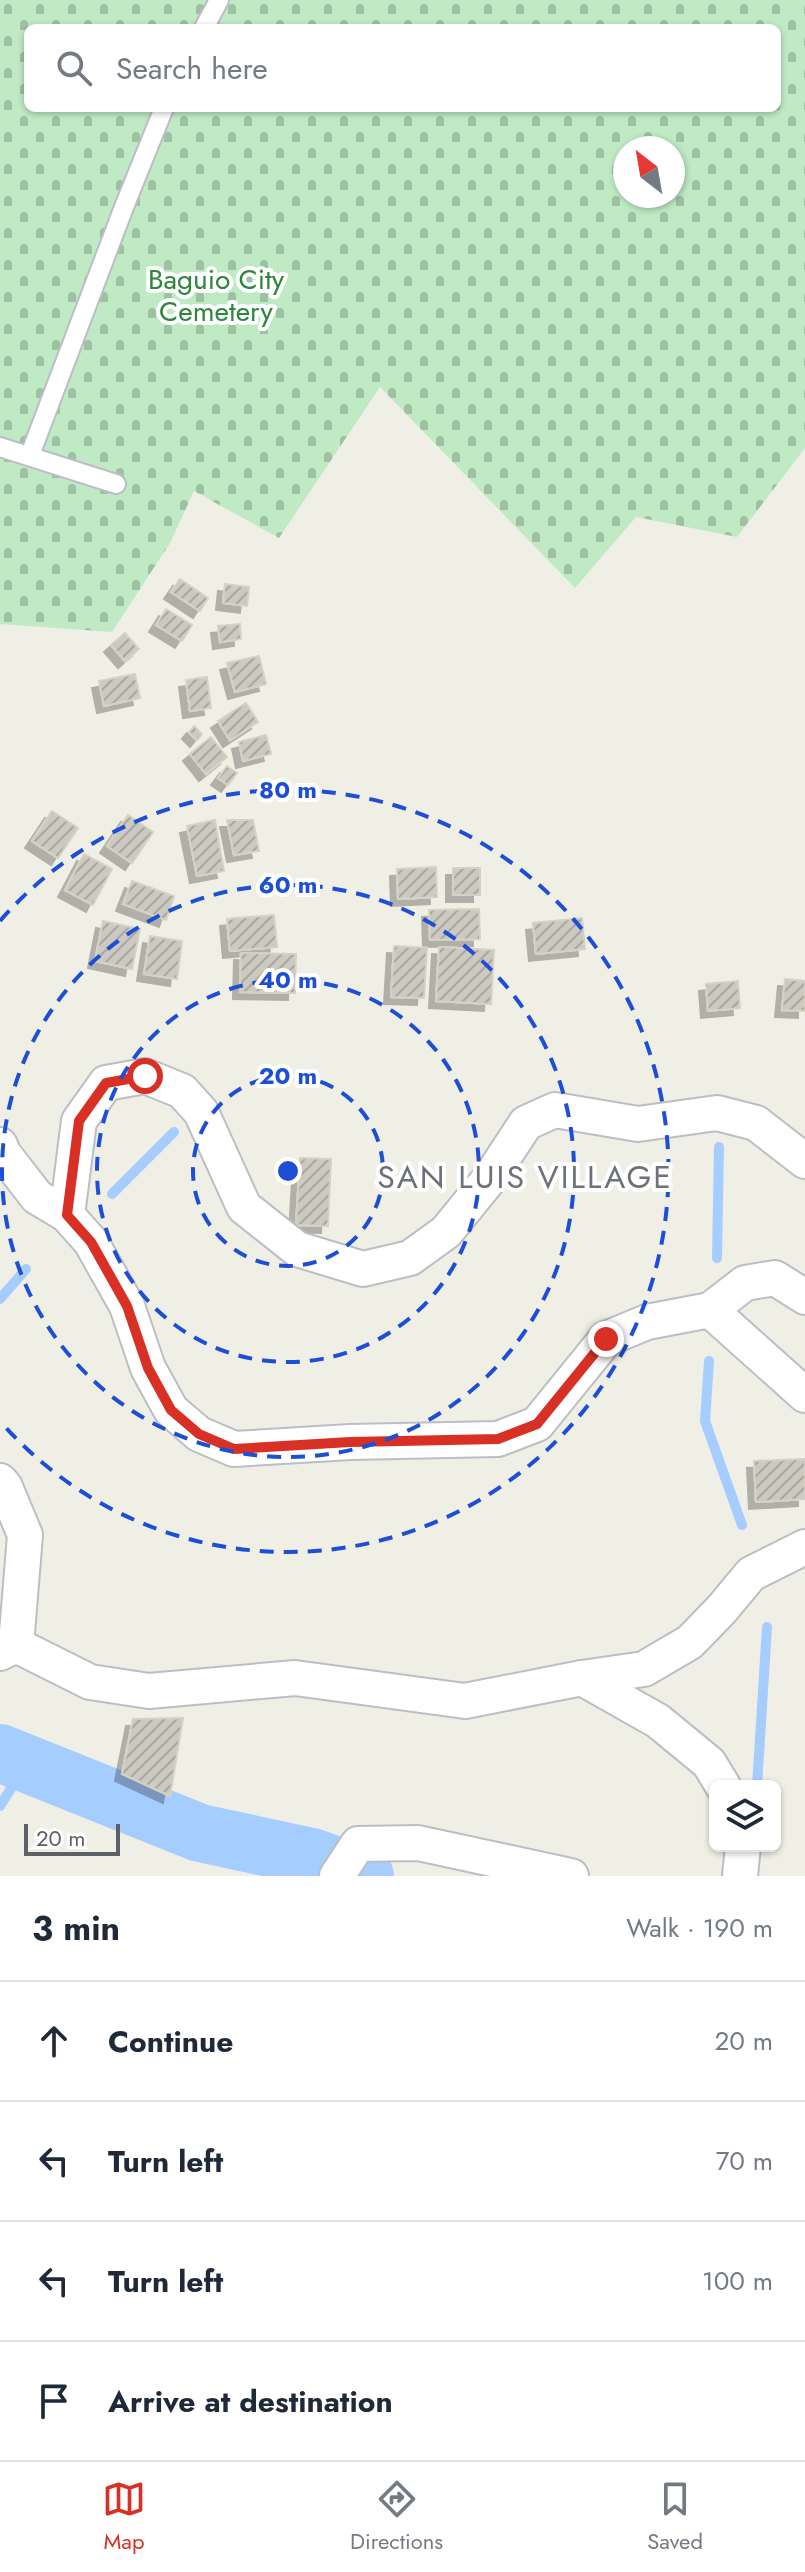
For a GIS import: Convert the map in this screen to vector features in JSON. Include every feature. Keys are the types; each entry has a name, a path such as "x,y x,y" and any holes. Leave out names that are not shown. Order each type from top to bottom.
{"street":[{"path":"67,1215 79,1121 106,1083 145,1076 182,1091 201,1112 244,1207 297,1249 363,1269 410,1258 446,1232 490,1178 526,1123 555,1110 638,1124 717,1113 756,1123 805,1161"},
{"path":"0,1145 37,1197 67,1215 91,1242 127,1306 148,1368 171,1410 199,1434 234,1449 350,1442 498,1439 537,1424 606,1339 647,1322 710,1310 745,1283 775,1278 805,1297"},
{"path":"710,1310 805,1395"},
{"path":"0,1481 25,1535 8,1649 90,1682 149,1691 295,1678 465,1701 644,1669 690,1642 751,1574 805,1547"},
{"path":"582,1678 658,1721 709,1763 719,1780"},
{"path":"337,1876 358,1844 418,1843 571,1876"},
{"path":"740,1876 742,1852"}],"lane":[{"path":"206,24 219,0"},
{"path":"30,455 162,112"},
{"path":"0,447 116,484"}],"green space":[{"name":"Baguio City Cemetery","path":"0,0 805,0 805,448 737,537 636,517 575,588 380,387 279,538 194,491 170,543 112,632 0,624"}],"building":[{"path":"180,579 208,598 200,611 171,592"},
{"path":"225,584 249,587 247,606 223,603"},
{"path":"166,609 192,625 182,641 156,625"},
{"path":"240,624 241,639 220,642 218,626"},
{"path":"125,633 139,649 125,661 111,645"},
{"path":"259,656 266,684 235,692 227,663"},
{"path":"135,674 140,698 104,706 99,681"},
{"path":"207,677 211,708 190,711 186,680"},
{"path":"246,703 258,722 230,740 218,721"},
{"path":"194,726 202,734 197,740 189,732"},
{"path":"266,735 271,754 243,761 239,742"},
{"path":"211,737 227,757 206,774 190,754"},
{"path":"227,766 237,773 228,785 218,778"},
{"path":"52,811 78,828 58,858 32,841"},
{"path":"128,815 153,832 132,863 107,846"},
{"path":"215,820 224,871 197,876 187,826"},
{"path":"227,820 253,820 259,851 234,855"},
{"path":"84,854 112,869 93,905 65,890"},
{"path":"436,867 437,897 398,899 397,869"},
{"path":"453,868 480,868 480,895 453,895"},
{"path":"132,881 174,896 166,920 123,904"},
{"path":"479,909 480,939 430,940 429,910"},
{"path":"274,915 277,947 230,951 227,919"},
{"path":"582,918 585,949 536,954 533,923"},
{"path":"103,921 140,929 132,969 95,961"},
{"path":"150,936 182,941 177,979 144,974"},
{"path":"394,946 427,948 424,998 391,997"},
{"path":"439,947 494,950 491,1004 436,1001"},
{"path":"241,953 296,954 295,993 240,992"},
{"path":"785,979 805,981 805,1011 782,1010"},
{"path":"738,981 740,1008 708,1011 706,984"},
{"path":"300,1158 331,1159 328,1226 296,1225"},
{"path":"805,1459 805,1499 756,1502 754,1461"},
{"path":"183,1718 170,1796 122,1774 133,1719"}],"waterway":[{"path":"112,1194 174,1132"},
{"path":"717,1258 719,1147"},
{"path":"0,1299 26,1269"},
{"path":"709,1361 705,1421 742,1525"},
{"path":"757,1780 767,1627"},
{"path":"0,1753 200,1833 312,1857 365,1876"},
{"path":"0,1806 27,1763"}],"district":[{"name":"SAN LUIS VILLAGE","path":"525,1177"}],"route":[{"path":"145,1076 106,1083 79,1121 67,1215 91,1242 127,1306 148,1368 171,1410 199,1434 234,1449 350,1442 498,1439 537,1424 606,1339"}]}
